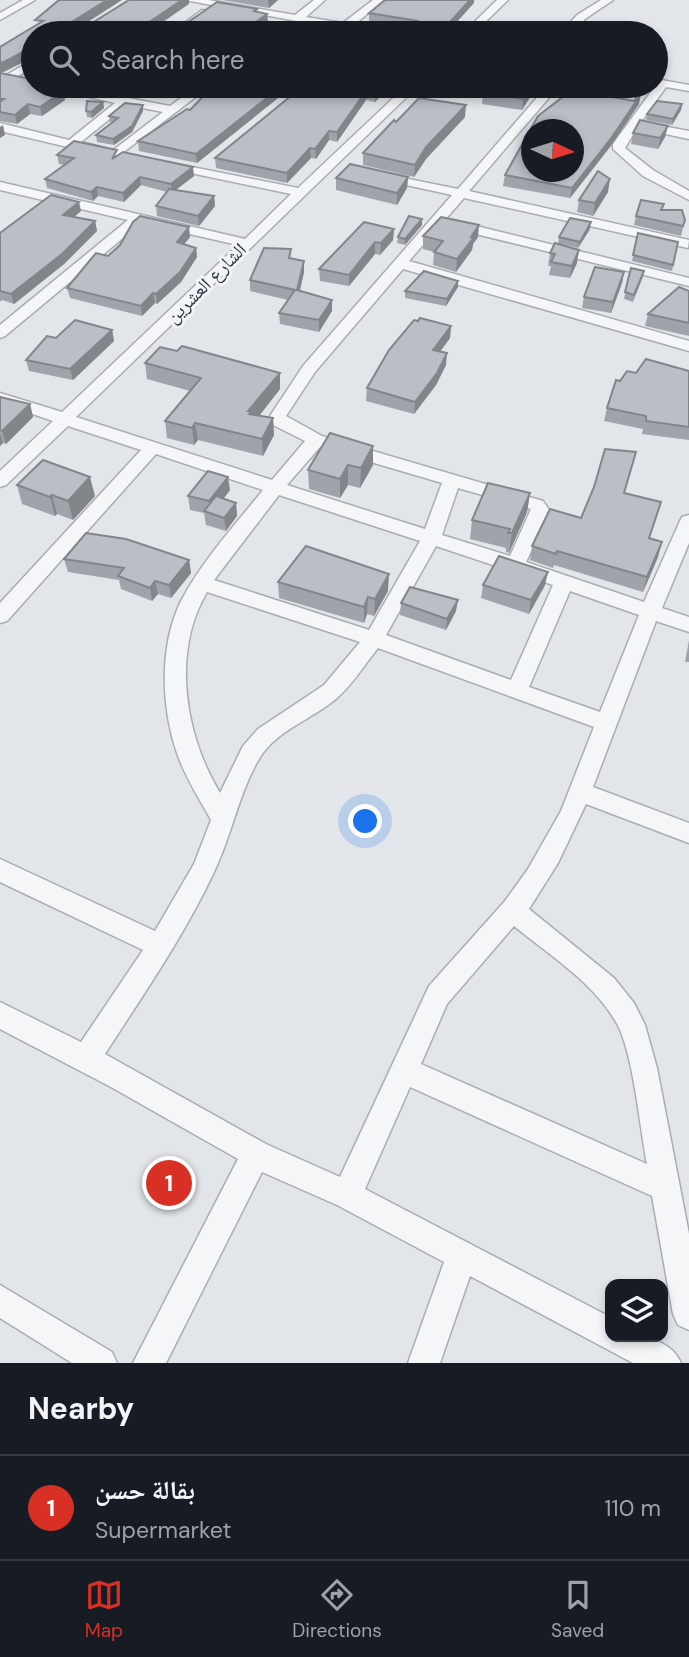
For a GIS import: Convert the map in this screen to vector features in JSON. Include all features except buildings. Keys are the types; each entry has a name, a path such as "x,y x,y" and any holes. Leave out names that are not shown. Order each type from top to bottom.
{"street":[{"path":"0,17 30,0"},
{"path":"190,0 223,3 306,21"},
{"path":"296,19 320,0"},
{"path":"359,21 379,0"},
{"path":"481,21 503,0"},
{"path":"577,21 608,0"},
{"path":"195,21 223,3"},
{"path":"4,77 21,68"},
{"path":"4,77 21,80"},
{"path":"668,84 689,88"},
{"path":"110,98 170,110"},
{"path":"0,127 17,136 122,155 170,110 187,98"},
{"name":"الشارع العشرين","path":"0,481 299,192 336,165 400,98"},
{"path":"515,565 541,511 540,507 316,440 279,421 278,411 309,369 543,98"},
{"path":"649,98 619,144 619,149 648,173 689,196"},
{"path":"71,144 125,101"},
{"path":"633,124 689,135"},
{"path":"153,161 206,166 299,192"},
{"path":"369,172 462,193 681,257"},
{"path":"0,186 44,202 140,217 246,243"},
{"path":"0,334 140,217"},
{"path":"436,220 681,257"},
{"path":"681,257 689,282"},
{"path":"399,263 510,292 573,314 689,346"},
{"path":"0,398 515,565 689,625"},
{"path":"223,820 188,754 179,725 179,651 186,612 202,583 272,488 316,440"},
{"path":"0,616 152,447"},
{"path":"87,1058 160,946 204,869 238,775 251,752 266,735 331,691 374,639 431,539 445,495 453,480"},
{"path":"347,1195 438,995 456,968 513,911 537,877 581,792 648,612 683,551 689,521"},
{"path":"517,691 564,582"},
{"path":"202,583 374,639 607,723"},
{"path":"581,792 689,833"},
{"path":"0,870 160,946"},
{"path":"513,911 610,991 625,1011 638,1045 689,1314"},
{"path":"0,1015 87,1058 256,1154 347,1195 605,1331"},
{"path":"404,1070 665,1187"},
{"path":"149,1363 256,1154"},
{"path":"424,1363 462,1254"},
{"path":"0,1300 101,1363"},
{"path":"625,1342 665,1363"}],"place":[{"name":"بقالة حسن","path":"169,1183"}]}
